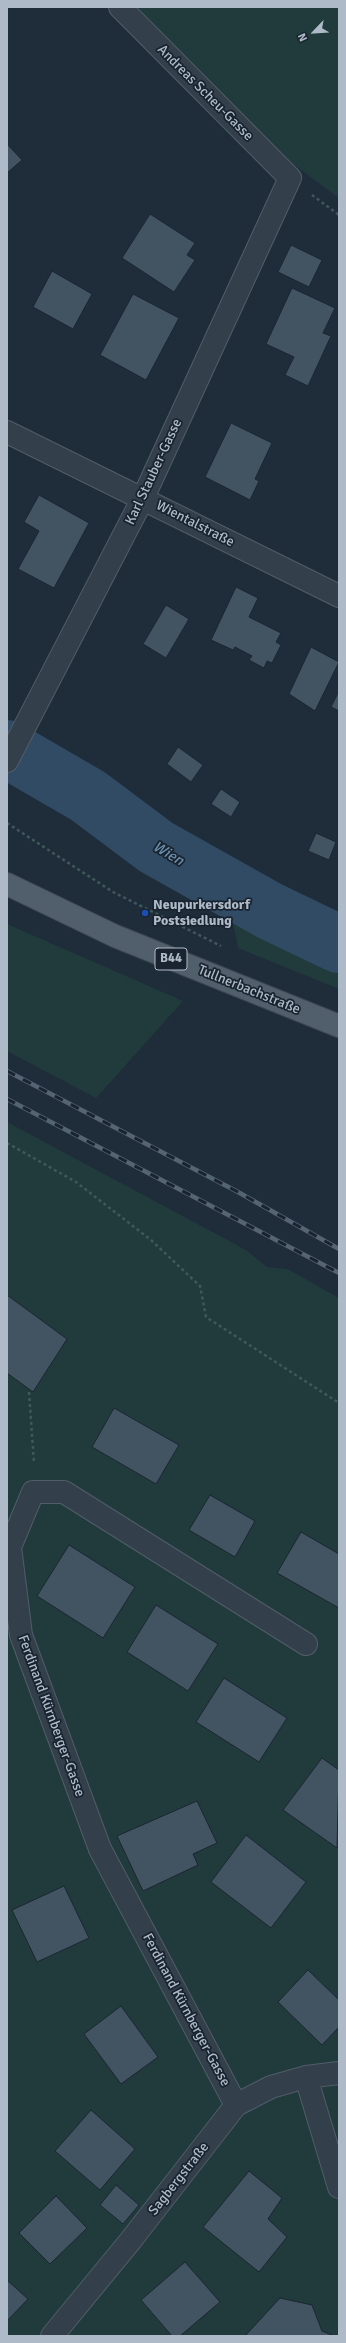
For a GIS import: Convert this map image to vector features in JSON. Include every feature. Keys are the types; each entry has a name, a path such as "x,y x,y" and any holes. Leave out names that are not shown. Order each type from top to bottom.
{"main road":[{"name":"Tullnerbachstraße","path":"7,884 115,936 339,1026"}],"street":[{"name":"Andreas Scheu-Gasse","path":"120,7 290,178"},
{"name":"Karl Stauber-Gasse","path":"7,761 143,498 290,178"},
{"name":"Wientalstraße","path":"7,432 339,596"},
{"path":"33,1492 64,1492 306,1644"},
{"name":"Ferdinand Kürnberger-Gasse","path":"33,1492 10,1548 20,1635 100,1849 236,2105"},
{"name":"Sagbergstraße","path":"52,2336 131,2240 236,2105 271,2088 306,2077 339,2073"},
{"path":"306,2077 339,2187"}],"path":[{"path":"7,823 114,892 227,949"},
{"path":"7,1143 76,1182 150,1240 200,1286 206,1317 339,1403"},
{"path":"29,1392 34,1457 33,1492"}],"green space":[{"path":"130,7 339,7 339,198 297,167"},
{"path":"229,901 295,936 339,955 339,989 238,948"},
{"path":"7,924 183,1001 96,1098 7,1051"},
{"path":"7,1122 246,1250 267,1267 287,1269 339,1298 339,2336 7,2336"}],"building":[{"path":"7,144 22,160 7,173"},
{"path":"150,214 195,243 187,255 195,260 174,292 122,258"},
{"path":"291,245 322,260 309,287 278,272"},
{"path":"52,271 92,294 73,329 33,307"},
{"path":"292,288 335,308 323,333 331,336 308,386 285,375 294,357 266,344"},
{"path":"133,294 179,318 146,380 100,355"},
{"path":"231,423 272,443 255,479 259,481 250,500 205,477"},
{"path":"39,495 89,523 54,588 18,569 39,531 24,522"},
{"path":"236,587 258,598 249,617 281,633 276,642 281,645 272,663 267,661 264,668 249,660 252,656 235,647 233,650 211,640"},
{"path":"166,605 189,619 166,658 143,644"},
{"path":"311,647 339,662 315,711 289,694"},
{"path":"339,691 339,711 331,707"},
{"path":"178,747 203,765 191,782 167,764"},
{"path":"221,789 240,802 231,817 211,804"},
{"path":"316,833 336,842 329,860 308,851"},
{"path":"7,1295 67,1339 33,1392 7,1373"},
{"path":"114,1408 179,1445 156,1484 92,1447"},
{"path":"210,1495 255,1521 235,1557 189,1530"},
{"path":"301,1532 339,1554 339,1608 277,1573"},
{"path":"69,1545 135,1587 103,1638 37,1596"},
{"path":"156,1605 218,1644 188,1691 127,1652"},
{"path":"224,1678 287,1718 259,1762 196,1722"},
{"path":"322,1758 339,1770 337,1848 283,1810"},
{"path":"197,1801 217,1843 193,1854 198,1865 143,1891 117,1836"},
{"path":"246,1835 306,1882 271,1928 211,1882"},
{"path":"64,1886 89,1938 37,1962 12,1910"},
{"path":"308,1970 339,2000 339,2027 322,2045 278,2002"},
{"path":"121,2006 158,2057 121,2084 84,2034"},
{"path":"91,2110 135,2149 100,2190 55,2151"},
{"path":"249,2171 282,2198 268,2219 287,2237 259,2272 203,2227"},
{"path":"116,2185 139,2205 123,2224 100,2205"},
{"path":"56,2196 87,2228 50,2264 19,2233"},
{"path":"185,2262 220,2302 180,2336 172,2336 141,2300"},
{"path":"7,2280 28,2299 7,2321"},
{"path":"280,2298 312,2305 322,2331 334,2336 245,2336"}],"waterway":[{"name":"Wien","path":"7,749 88,796 156,847 270,911 339,944"}],"railway":[{"path":"7,1071 238,1192 339,1249"},
{"path":"7,1099 339,1273"}],"place":[{"name":"Neupurkersdorf Postsiedlung","path":"145,913"}]}
